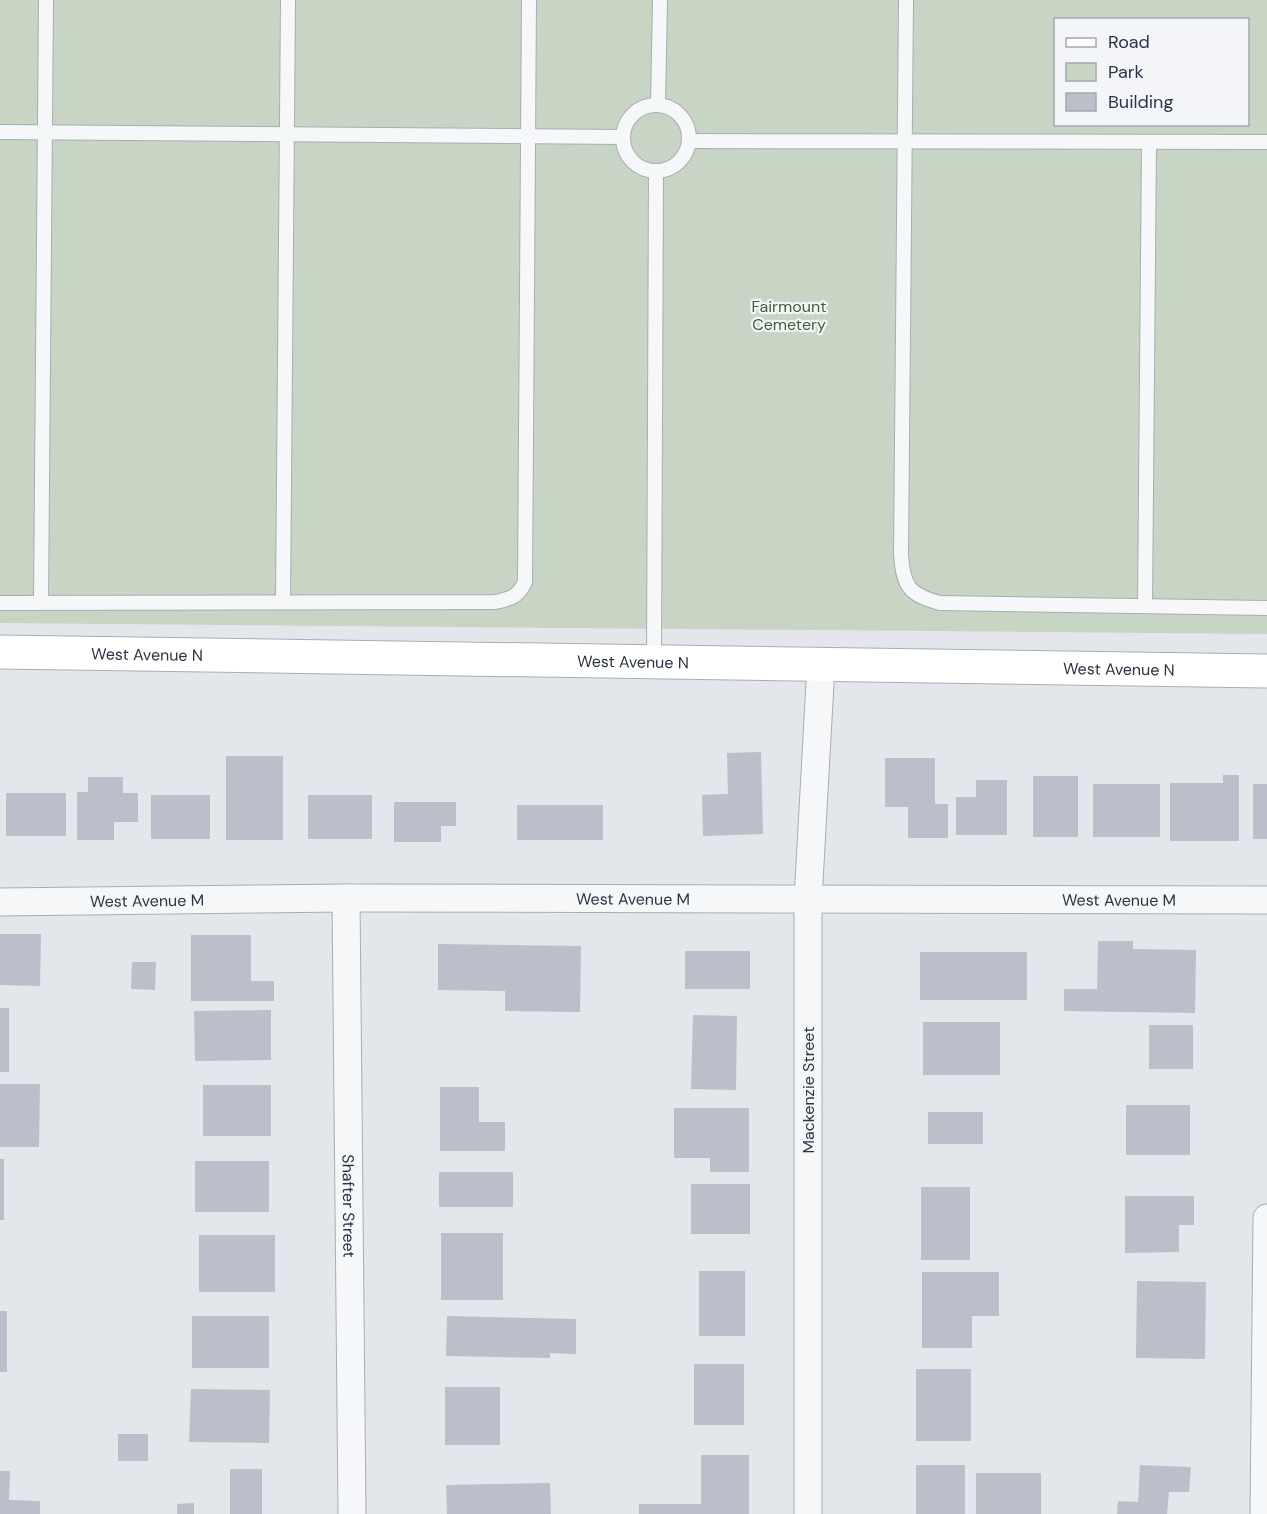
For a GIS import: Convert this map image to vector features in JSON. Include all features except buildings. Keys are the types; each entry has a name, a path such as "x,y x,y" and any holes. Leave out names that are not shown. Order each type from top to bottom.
{"main road":[{"name":"West Avenue N","path":"0,652 1267,671"}],"street":[{"name":"Mackenzie Street","path":"808,1514 808,900 821,665"},
{"name":"West Avenue M","path":"0,902 346,898 1267,900"},
{"name":"Shafter Street","path":"346,898 352,1514"},
{"path":"1264,1514 1267,1218"}],"lane":[{"path":"41,602 46,0"},
{"path":"283,602 288,0"},
{"path":"0,603 495,602 512,598 521,591 525,582 529,0"},
{"path":"658,105 660,0"},
{"path":"906,0 901,554 902,574 908,588 922,598 940,603 1267,608"},
{"path":"658,105 679,114 686,123 689,141 685,156 677,164 667,170 646,170 636,165 629,157 624,148 623,137 625,127 638,111 648,106 658,105"},
{"path":"0,132 623,137"},
{"path":"689,141 1267,142"},
{"path":"1145,606 1149,142"},
{"path":"654,663 656,171"}],"green space":[{"name":"Fairmount Cemetery","path":"0,0 1267,0 1267,634 0,623"}]}
